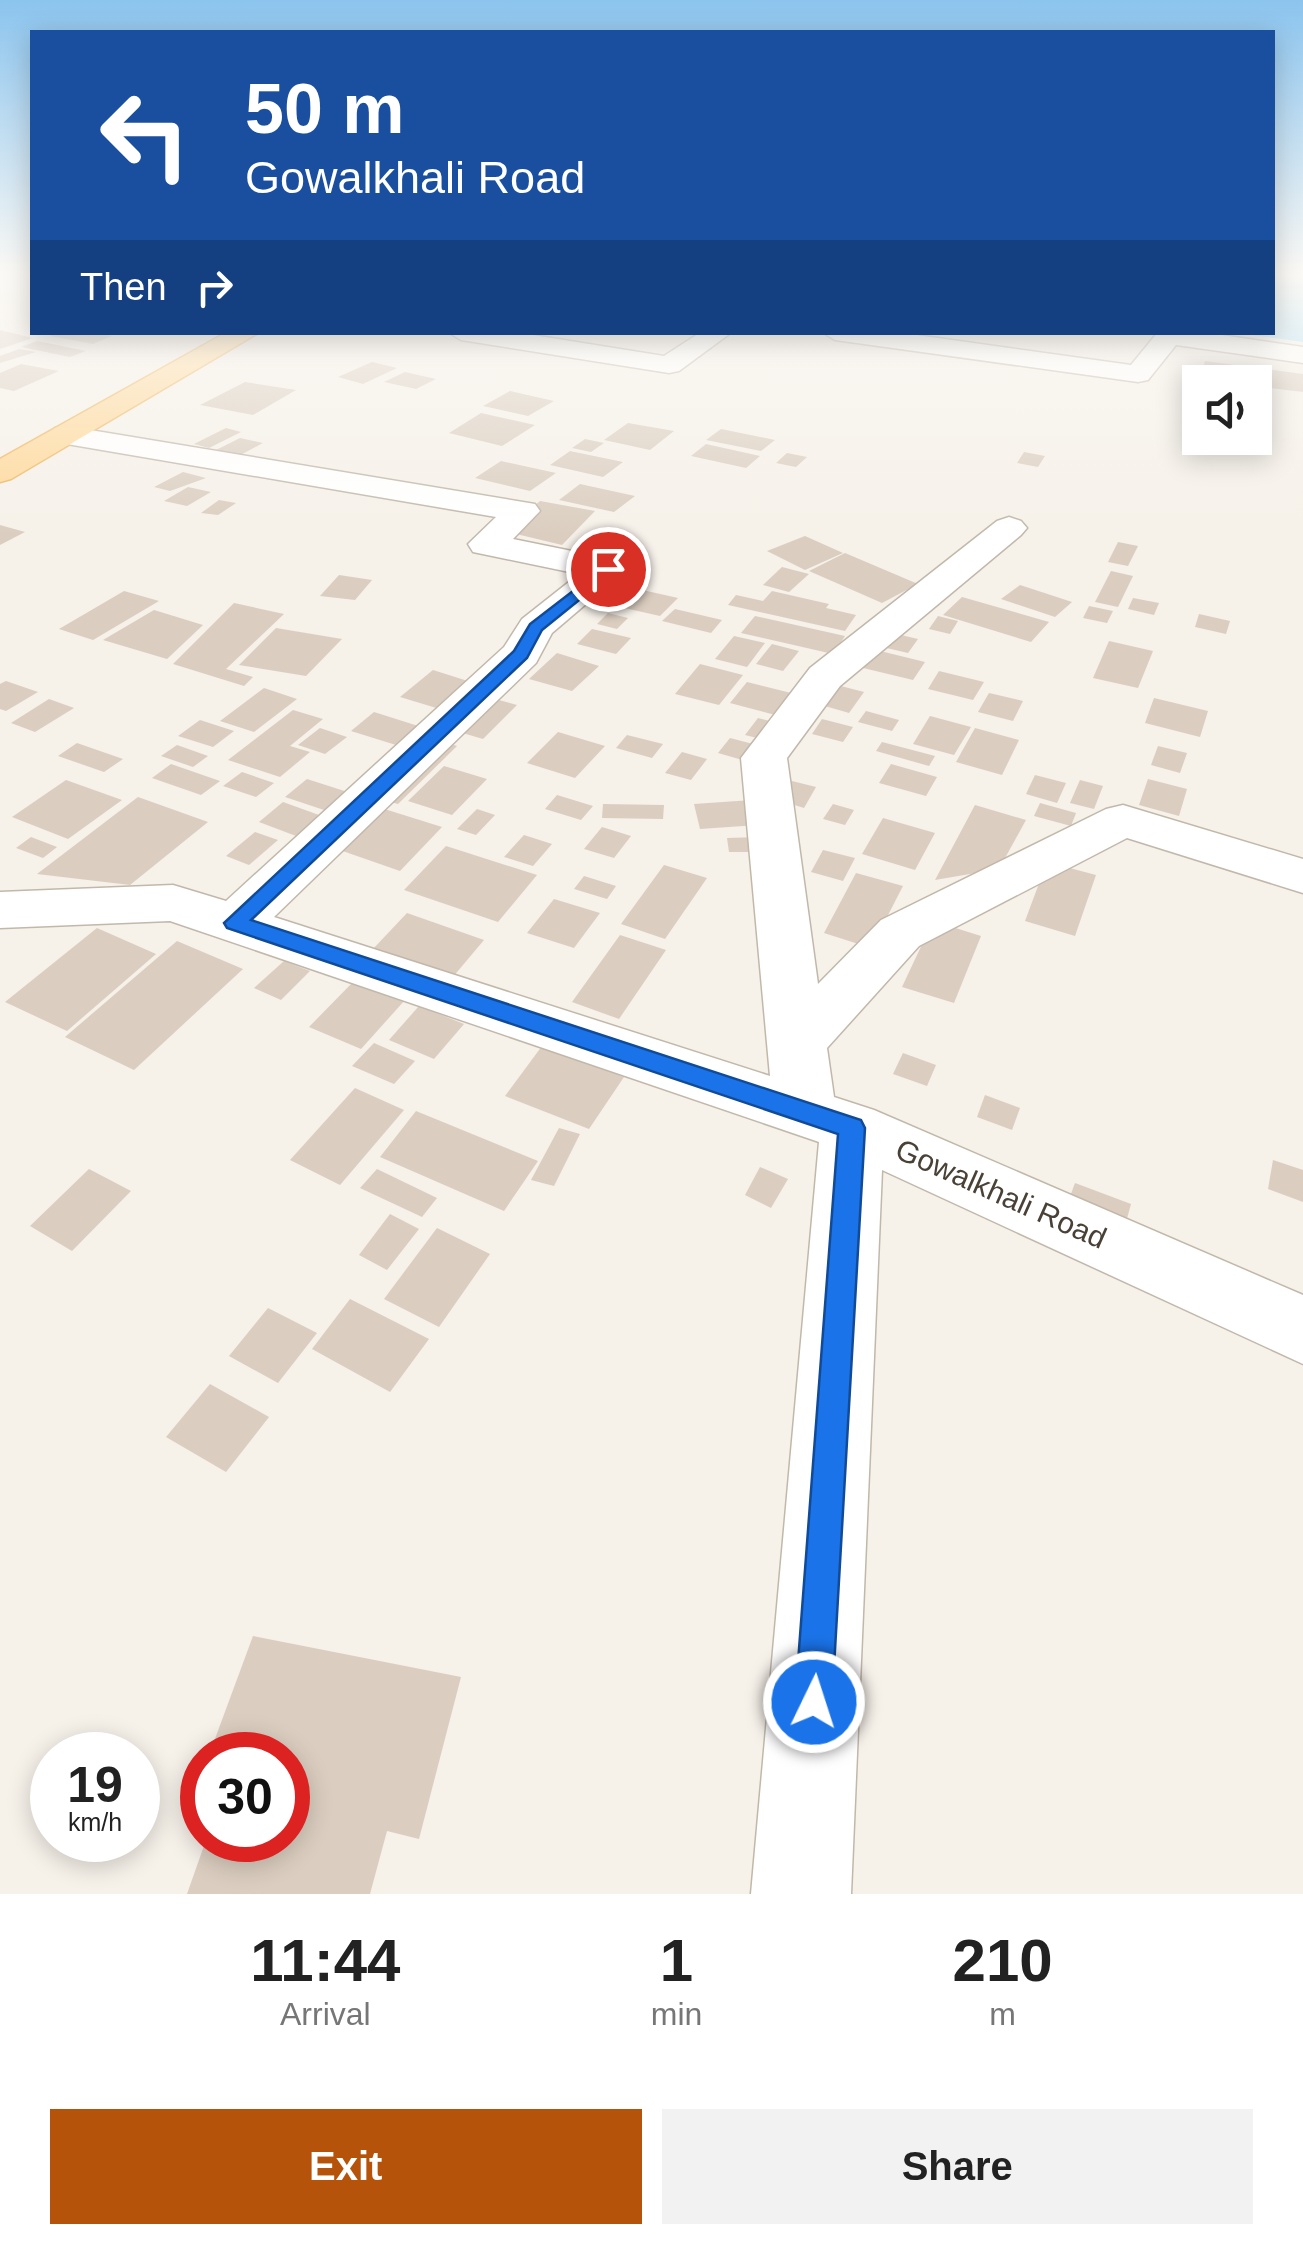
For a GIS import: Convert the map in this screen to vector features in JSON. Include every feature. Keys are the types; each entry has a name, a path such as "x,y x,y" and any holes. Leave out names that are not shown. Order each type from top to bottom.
{"main road":[{"path":"0,454 174,359"},
{"path":"0,472 199,359"}],"street":[{"path":"634,359 669,365 678,359"},
{"path":"1032,359 1138,374 1150,359"},
{"path":"66,435 523,511 486,544 608,569 536,627 521,654 235,923"},
{"path":"801,1894 828,1120 798,1042 764,758 825,677 1008,528"},
{"path":"798,1042 900,933 1123,820 1303,876"},
{"name":"Gowalkhali Road","path":"0,910 173,903 828,1120 1303,1330"}],"building":[{"path":"1205,361 1235,365 1204,365"},
{"path":"372,362 397,368 363,384 338,377"},
{"path":"21,364 59,371 14,391 0,388 0,373"},
{"path":"1272,370 1303,374 1303,392 1272,388"},
{"path":"405,372 436,379 416,389 384,382"},
{"path":"245,382 296,390 253,415 200,405"},
{"path":"510,391 554,401 528,416 483,406"},
{"path":"481,413 535,425 502,446 449,433"},
{"path":"628,423 674,431 650,450 604,440"},
{"path":"226,428 241,432 209,448 194,444"},
{"path":"721,429 775,440 761,451 706,440"},
{"path":"240,438 263,443 233,459 210,453"},
{"path":"585,439 604,443 591,452 572,448"},
{"path":"706,444 760,456 746,468 691,456"},
{"path":"570,451 623,462 603,477 550,465"},
{"path":"1024,452 1045,456 1038,467 1017,463"},
{"path":"787,453 807,457 796,467 776,463"},
{"path":"501,461 556,473 530,491 475,478"},
{"path":"183,472 206,478 170,491 154,487"},
{"path":"580,484 635,496 614,512 559,500"},
{"path":"188,487 211,492 187,506 164,501"},
{"path":"219,500 236,503 218,515 201,513"},
{"path":"540,501 595,511 562,545 504,531"},
{"path":"0,525 25,532 0,545"},
{"path":"805,536 843,553 805,570 767,551"},
{"path":"1118,542 1138,546 1128,566 1108,562"},
{"path":"845,553 918,584 882,603 809,571"},
{"path":"782,567 809,574 789,592 763,585"},
{"path":"1111,571 1133,576 1118,607 1095,602"},
{"path":"606,574 634,580 610,607 581,601"},
{"path":"339,575 372,580 355,600 320,596"},
{"path":"1020,585 1072,602 1055,617 1001,599"},
{"path":"638,589 678,598 660,616 620,607"},
{"path":"124,591 159,601 93,640 59,629"},
{"path":"772,591 829,604 826,608 856,615 845,631 728,605 736,595 763,601"},
{"path":"962,597 1049,622 1031,642 943,615"},
{"path":"1133,598 1159,603 1154,615 1128,609"},
{"path":"234,603 284,614 226,669 253,677 244,686 173,664"},
{"path":"1089,606 1113,611 1107,623 1083,618"},
{"path":"675,609 722,620 711,633 662,621"},
{"path":"154,610 203,625 167,659 103,640"},
{"path":"608,613 628,618 617,629 597,624"},
{"path":"1199,614 1230,621 1226,634 1195,627"},
{"path":"755,616 845,636 833,654 741,633"},
{"path":"938,616 958,621 950,634 929,629"},
{"path":"276,628 342,639 306,676 239,665"},
{"path":"592,629 631,638 616,654 577,644"},
{"path":"888,632 918,639 908,653 878,646"},
{"path":"734,636 765,643 747,667 715,659"},
{"path":"1109,641 1153,651 1138,688 1093,678"},
{"path":"772,644 799,651 783,671 756,664"},
{"path":"872,649 925,662 913,680 859,667"},
{"path":"557,653 599,666 572,691 529,679"},
{"path":"700,664 743,675 719,705 675,694"},
{"path":"433,670 474,683 443,710 400,697"},
{"path":"939,671 984,682 973,700 928,689"},
{"path":"6,681 38,692 6,711 0,709 0,684"},
{"path":"747,682 799,695 783,717 730,703"},
{"path":"833,684 864,692 849,713 818,704"},
{"path":"264,688 297,699 254,732 220,721"},
{"path":"989,693 1023,701 1013,721 978,712"},
{"path":"484,696 517,705 483,739 449,729"},
{"path":"1154,698 1208,711 1200,737 1145,723"},
{"path":"49,699 74,708 35,732 11,723"},
{"path":"293,710 323,719 290,746 310,752 280,777 228,760"},
{"path":"866,711 899,720 892,731 858,722"},
{"path":"374,712 434,731 412,750 351,731"},
{"path":"930,716 971,727 954,755 913,744"},
{"path":"758,718 777,723 765,740 745,735"},
{"path":"822,719 853,727 843,742 812,734"},
{"path":"200,720 234,731 213,747 178,736"},
{"path":"320,728 347,737 325,754 298,745"},
{"path":"975,728 1019,740 1002,775 956,762"},
{"path":"558,732 605,746 575,778 527,763"},
{"path":"627,735 663,744 652,758 616,748"},
{"path":"730,738 757,745 746,761 718,753"},
{"path":"441,741 457,746 398,804 380,799"},
{"path":"882,742 935,756 929,766 876,751"},
{"path":"77,743 123,759 104,772 58,756"},
{"path":"177,745 208,756 193,767 161,756"},
{"path":"1158,746 1187,753 1180,773 1151,765"},
{"path":"682,752 707,759 691,780 665,773"},
{"path":"171,764 220,781 201,795 152,778"},
{"path":"891,764 937,777 926,796 879,783"},
{"path":"444,766 487,779 452,815 408,801"},
{"path":"242,772 274,783 256,797 223,786"},
{"path":"1035,775 1066,783 1057,803 1026,794"},
{"path":"307,779 360,796 339,815 285,797"},
{"path":"1148,779 1187,789 1179,816 1139,805"},
{"path":"66,780 122,800 68,839 12,817"},
{"path":"788,780 816,787 804,808 775,799"},
{"path":"1080,780 1103,786 1094,809 1070,803"},
{"path":"557,795 593,806 581,820 545,809"},
{"path":"138,797 208,822 130,885 37,874"},
{"path":"752,800 758,825 700,829 694,804"},
{"path":"283,802 319,815 296,836 259,822"},
{"path":"1040,803 1076,813 1071,826 1034,816"},
{"path":"603,804 664,805 663,819 602,818"},
{"path":"833,804 854,810 845,825 823,819"},
{"path":"975,805 1026,820 999,869 935,880"},
{"path":"378,807 442,827 400,871 334,848"},
{"path":"477,809 495,815 476,835 457,829"},
{"path":"883,818 935,833 915,870 862,854"},
{"path":"602,827 631,836 614,858 584,849"},
{"path":"255,832 278,840 249,865 226,856"},
{"path":"524,835 552,844 533,866 504,857"},
{"path":"31,837 57,847 43,858 16,848"},
{"path":"760,837 762,852 729,852 727,838"},
{"path":"446,846 537,875 498,922 404,890"},
{"path":"823,850 855,858 843,881 811,872"},
{"path":"1047,862 1096,875 1075,936 1025,921"},
{"path":"664,865 707,878 665,939 621,924"},
{"path":"856,873 903,886 871,948 824,933"},
{"path":"584,876 616,886 607,899 574,889"},
{"path":"554,899 600,913 574,948 527,933"},
{"path":"407,913 484,940 452,978 373,949"},
{"path":"933,921 981,936 954,1003 902,987"},
{"path":"97,928 156,954 67,1031 5,1002"},
{"path":"620,935 666,950 619,1019 572,1002"},
{"path":"177,941 243,969 134,1070 65,1037"},
{"path":"284,961 310,971 281,1000 254,988"},
{"path":"355,980 405,1000 361,1049 309,1027"},
{"path":"419,1006 464,1024 434,1059 389,1040"},
{"path":"374,1043 415,1061 394,1084 352,1066"},
{"path":"542,1046 624,1077 589,1129 505,1096"},
{"path":"903,1053 936,1065 927,1086 893,1074"},
{"path":"355,1088 404,1110 340,1185 290,1160"},
{"path":"985,1095 1020,1108 1012,1130 977,1117"},
{"path":"416,1111 538,1161 504,1211 380,1157"},
{"path":"559,1128 580,1134 554,1186 531,1180"},
{"path":"1273,1160 1303,1170 1303,1202 1268,1189"},
{"path":"760,1167 788,1179 771,1208 745,1195"},
{"path":"89,1169 131,1191 72,1251 30,1226"},
{"path":"377,1169 437,1198 422,1217 360,1188"},
{"path":"1075,1183 1131,1204 1123,1233 1065,1210"},
{"path":"390,1214 419,1229 387,1270 359,1255"},
{"path":"437,1228 490,1254 439,1327 384,1299"},
{"path":"350,1299 429,1339 390,1392 312,1349"},
{"path":"268,1308 317,1333 278,1383 229,1356"},
{"path":"210,1384 269,1417 226,1472 166,1437"},
{"path":"253,1636 461,1677 419,1839 387,1831 370,1894 187,1894 198,1862 310,1862 310,1732 218,1732"}],"route":[{"path":"608,569 536,627 521,654 235,923 852,1128 814,1702"}]}
